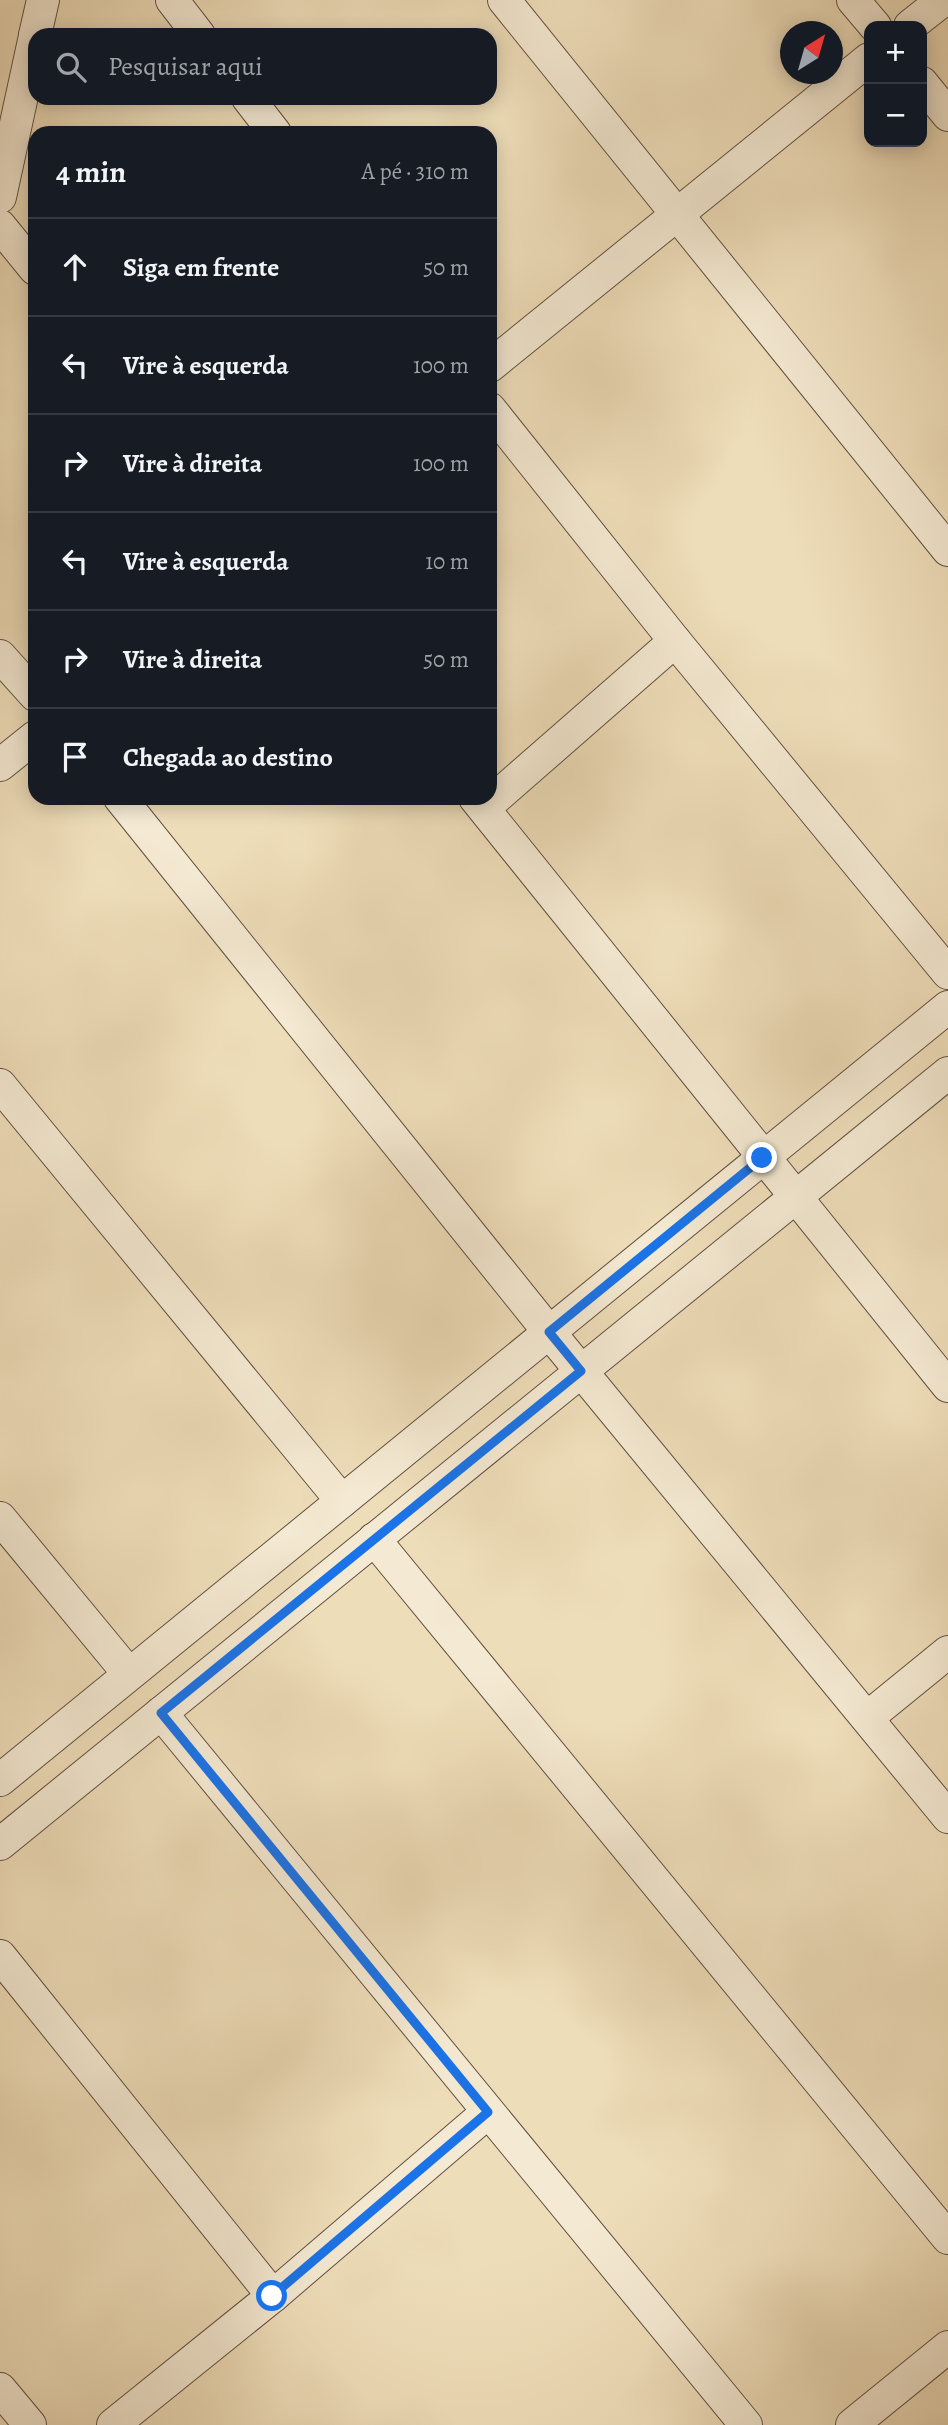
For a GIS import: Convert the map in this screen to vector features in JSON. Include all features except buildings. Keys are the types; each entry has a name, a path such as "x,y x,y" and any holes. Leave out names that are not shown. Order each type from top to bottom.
{"street":[{"path":"37,28 43,0"},
{"path":"172,0 194,28"},
{"path":"504,0 948,550"},
{"path":"853,0 871,21"},
{"path":"916,21 943,0"},
{"path":"497,360 864,63"},
{"path":"0,197 28,67"},
{"path":"923,84 948,115"},
{"path":"253,105 270,126"},
{"path":"0,226 28,260"},
{"path":"497,418 675,641 948,973"},
{"path":"497,789 675,641"},
{"path":"0,656 28,687"},
{"path":"0,765 28,743"},
{"path":"126,805 549,1332 948,1816"},
{"path":"482,805 762,1158 948,1386"},
{"path":"0,1780 948,1007"},
{"path":"0,1844 948,1073"},
{"path":"0,1085 342,1501"},
{"path":"0,1518 129,1674"},
{"path":"374,1539 948,2238"},
{"path":"867,1718 948,1652"},
{"path":"161,1713 746,2425"},
{"path":"0,1956 272,2296"},
{"path":"113,2425 272,2296 488,2112"},
{"path":"852,2425 948,2347"},
{"path":"0,2389 30,2425"}],"route":[{"path":"272,2296 488,2112 161,1713 581,1371 549,1332 762,1158"}]}
